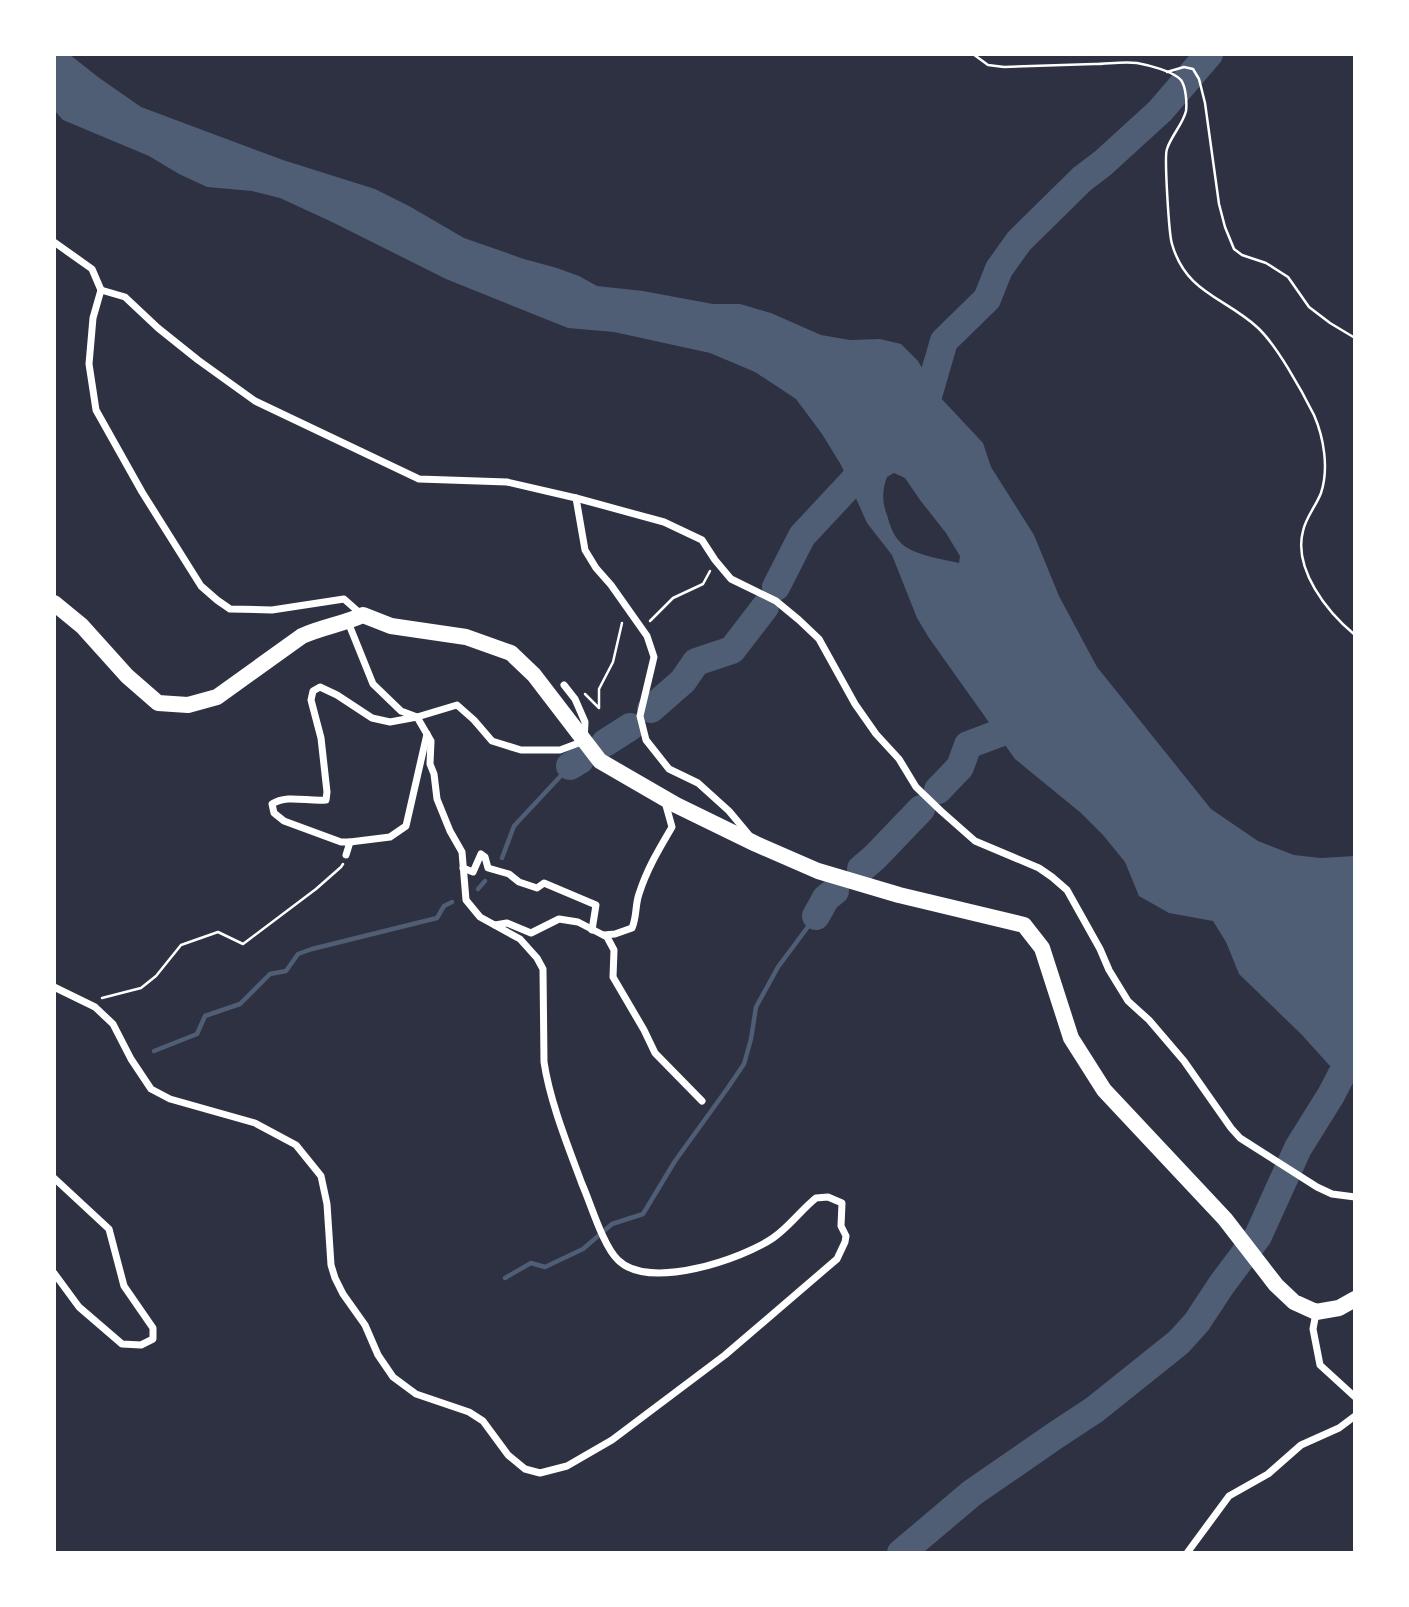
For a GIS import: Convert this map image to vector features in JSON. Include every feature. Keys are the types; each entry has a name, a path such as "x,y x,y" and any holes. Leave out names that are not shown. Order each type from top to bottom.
{"highway":[{"path":"54,603 82,626 127,676 159,703 188,705 217,696 302,636 317,629 356,619 466,637 511,653 534,675 600,761 664,798 756,844 818,871 899,895 1024,925 1042,948 1070,1038 1104,1090 1225,1219 1276,1285 1294,1302 1316,1312 1339,1308 1355,1298"}],"street":[{"path":"54,242 92,269 101,290 93,318 89,364 96,410 142,492 201,586 230,609 272,610 344,599 356,619 373,684 401,711 416,718 431,741 430,764 437,799 462,852 466,900 480,917 520,939 543,969 546,1077 571,1155 606,1241 617,1260 639,1272 677,1273 731,1259 772,1238 816,1198 828,1197 842,1202 841,1226 846,1236 842,1252 831,1266 725,1355 612,1440 567,1466 541,1473 525,1469 508,1455 483,1421 469,1412 416,1394 393,1377 365,1325 335,1278 331,1265 327,1204 321,1176 296,1144 255,1123 170,1099 151,1089 131,1059 113,1024 95,1007 54,987"},
{"path":"101,290 125,297 158,328 255,401 419,479 507,482 664,522 702,540 731,579 776,601 819,639 855,704 876,734 899,759 916,787 975,841 1039,867 1067,890 1129,1001 1184,1061 1231,1128 1249,1145 1317,1187 1332,1194 1355,1197"},
{"path":"576,498 585,550 647,636 654,657 640,716 646,740 669,769 698,783 729,811 756,844"},
{"path":"426,734 407,826 390,837 341,842 284,821 274,813 272,804 280,799 326,800 321,738 312,700 313,691 320,687 372,718 390,722 416,718 457,705 492,741 521,750 560,750 584,741 585,722 575,699 564,685"},
{"path":"603,935 632,928 636,919 637,897 652,859 673,827 664,798"},
{"path":"346,855 350,842"},
{"path":"463,867 473,872 481,854 485,857 488,868 509,874 519,882 537,888 544,883 596,905 592,930"},
{"path":"494,925 507,923 531,933 559,919 578,922 607,937 614,950 613,977 655,1053 702,1101"},
{"path":"54,1178 109,1229 124,1286 153,1328 153,1339 141,1345 122,1344 79,1307 54,1273"},
{"path":"1316,1312 1313,1329 1320,1365 1355,1397"},
{"path":"1188,1553 1229,1496 1268,1474 1301,1445 1339,1428 1355,1416"}],"path":[{"path":"974,54 988,65 1004,67 1135,63 1167,72 1181,80 1186,112 1165,151 1171,242 1187,275 1207,293 1255,325 1266,337 1296,382 1315,418 1323,446 1325,476 1321,494 1302,532 1304,569 1338,620 1355,635"},
{"path":"1167,72 1184,66 1193,69 1199,79 1205,103 1219,204 1234,249 1242,255 1266,263 1288,277 1309,307 1355,338"},
{"path":"105,1016 97,999 141,988 156,976 181,945 218,932 243,944 316,889 341,867 346,855"}],"water":[{"path":"54,54 69,54 141,107 283,160 375,189 464,238 557,268 597,286 643,291 713,304 740,304 771,313 821,335 850,340 880,339 901,344 918,361 938,395 983,443 991,467 1034,535 1059,596 1097,667 1211,809 1258,841 1294,855 1321,858 1355,856 1355,1055 1330,1066 1239,974 1226,942 1213,921 1169,913 1139,896 1125,862 1103,835 1081,813 1015,759 929,638 917,618 892,555 867,523 841,465 796,399 755,372 710,353 614,332 568,328 446,279 280,198 252,191 207,187 149,156 63,120 54,110","holes":["894,473 905,478 946,533 960,556 959,563 914,551 896,538 885,510 883,491 887,477"]}],"waterway":[{"path":"921,420 944,341 987,299 999,269 1019,241 1082,179 1160,111 1209,54"},
{"path":"776,587 802,536 875,456"},
{"path":"651,709 683,681 696,662 732,650 765,607"},
{"path":"938,790 960,767 968,745 1008,730 1014,714 1022,712"},
{"path":"605,743 630,727"},
{"path":"570,766 580,760"},
{"path":"502,858 514,826 570,766"},
{"path":"861,869 921,809"},
{"path":"478,889 485,881"},
{"path":"816,916 826,898 835,891"},
{"path":"154,1051 197,1034 205,1016 240,1004 270,974 286,971 298,954 437,918 444,906 452,902"},
{"path":"505,1278 531,1263 545,1267 583,1249 612,1224 643,1214 675,1161 744,1064 756,1007 778,967 816,916"},
{"path":"901,1553 972,1493 1094,1410 1179,1342 1197,1322 1258,1236 1298,1148 1331,1095 1355,1049"}]}
